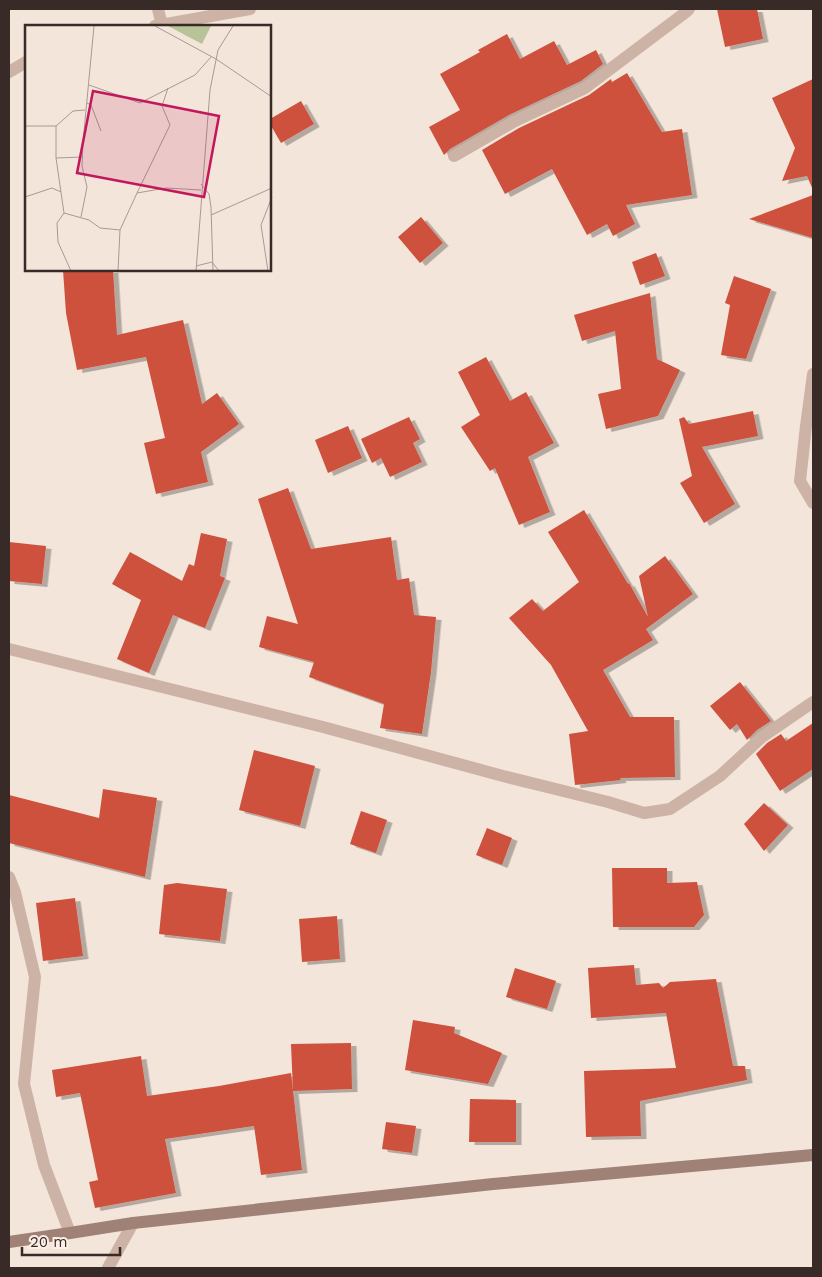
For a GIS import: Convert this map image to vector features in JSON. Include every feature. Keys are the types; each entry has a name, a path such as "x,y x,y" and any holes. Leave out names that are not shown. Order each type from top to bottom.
{"street":[{"path":"158,9 158,25"},
{"path":"163,25 250,9"},
{"path":"454,156 515,121 585,88 689,9"},
{"path":"9,72 25,63"},
{"path":"813,374 800,482 813,502"},
{"path":"9,649 323,727 644,813 670,809 720,776 762,737 813,702"},
{"path":"9,877 15,892 35,978 24,1084 44,1165 70,1233"},
{"path":"9,1242 133,1223 493,1184 813,1156"},
{"path":"108,1268 133,1223"}],"building":[{"path":"717,9 757,9 763,39 725,47"},
{"path":"507,34 520,59 554,41 567,65 596,50 603,64 581,81 511,114 450,149 444,155 429,127 460,110 440,74 480,52 478,50"},
{"path":"627,73 662,132 682,129 692,195 626,205 635,224 613,236 607,224 587,235 552,169 505,194 482,150 519,128 589,95 611,79 612,82"},
{"path":"813,79 813,190 807,176 782,181 795,148 772,98"},
{"path":"301,101 314,124 281,143 271,126 271,118"},
{"path":"813,195 813,238 749,219"},
{"path":"421,217 443,243 420,263 398,237"},
{"path":"656,253 665,276 640,285 632,262"},
{"path":"63,271 113,271 117,335 183,320 202,404 217,393 239,424 201,452 208,482 156,494 144,443 165,438 146,357 77,370 66,313"},
{"path":"734,276 771,289 746,359 721,355 730,305 725,303"},
{"path":"650,293 657,359 680,370 658,416 606,429 598,394 621,389 615,331 582,341 574,315"},
{"path":"486,357 510,401 526,392 554,443 528,457 550,512 519,525 495,468 490,471 461,427 480,415 458,372"},
{"path":"753,411 758,436 702,447 735,504 704,523 680,483 692,476 679,419 684,417 689,424"},
{"path":"409,417 420,439 413,443 422,462 390,477 381,458 372,463 361,439"},
{"path":"348,426 362,458 328,473 315,440"},
{"path":"288,488 311,549 391,537 397,580 409,578 414,615 436,617 431,672 422,734 380,728 384,704 309,677 314,662 259,647 267,616 298,624 258,499"},
{"path":"584,510 648,617 639,576 665,556 693,594 646,629 653,640 603,670 630,717 674,717 675,777 620,778 621,780 575,785 569,734 588,731 551,665 509,618 532,599 543,611 579,582 548,532"},
{"path":"201,533 227,539 220,576 225,578 205,628 173,615 149,673 117,659 141,600 112,584 130,552 182,581 189,564 194,566"},
{"path":"9,542 46,546 42,584 9,581"},
{"path":"740,682 771,721 757,730 747,740 737,724 730,730 710,706"},
{"path":"813,723 813,769 780,791 756,754 767,743 781,734 786,741"},
{"path":"254,750 315,766 300,826 239,810"},
{"path":"103,789 157,798 145,877 9,843 9,795 99,818"},
{"path":"764,803 788,825 764,851 744,824"},
{"path":"361,811 387,820 376,853 350,844"},
{"path":"487,828 512,838 502,865 476,855"},
{"path":"612,868 667,868 667,883 697,882 704,915 694,927 613,927"},
{"path":"177,883 227,889 220,941 159,934 164,885"},
{"path":"75,898 83,956 43,961 36,903"},
{"path":"337,916 340,959 302,962 299,919"},
{"path":"634,965 636,985 659,983 663,988 670,982 716,979 733,1066 745,1066 747,1080 640,1101 641,1136 586,1137 584,1071 676,1068 666,1013 591,1018 588,968"},
{"path":"515,968 556,981 547,1009 506,997"},
{"path":"413,1020 455,1027 454,1033 502,1053 488,1084 405,1070"},
{"path":"351,1043 352,1089 293,1091 291,1044"},
{"path":"141,1056 147,1096 291,1073 302,1170 261,1175 254,1126 165,1139 176,1193 95,1208 89,1182 98,1180 80,1093 56,1097 52,1070"},
{"path":"470,1099 516,1100 516,1142 469,1142"},
{"path":"386,1122 416,1126 412,1153 382,1149"}]}
